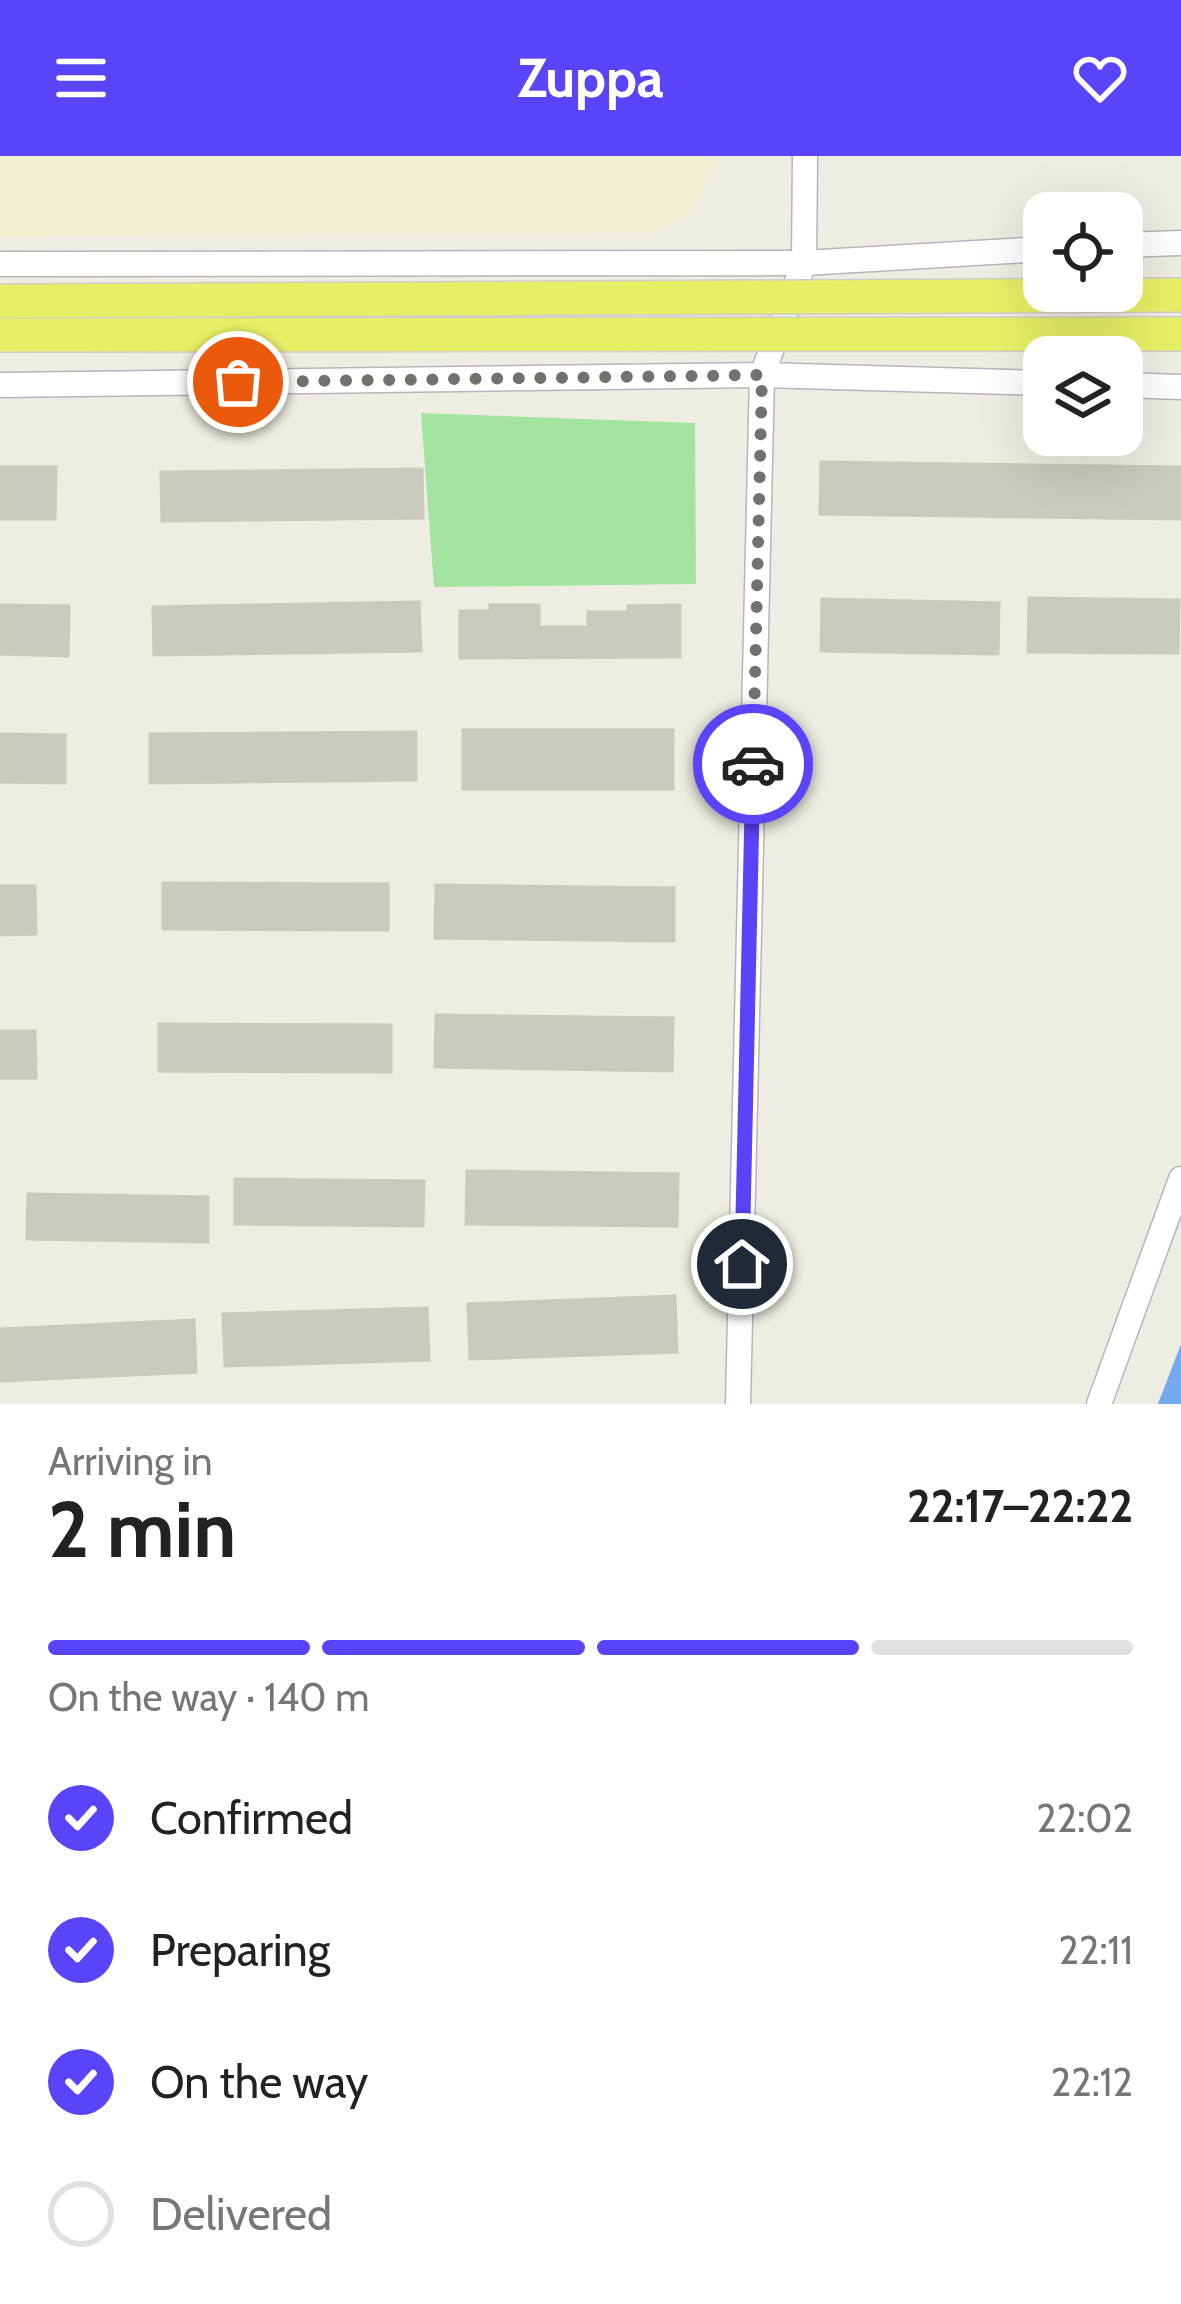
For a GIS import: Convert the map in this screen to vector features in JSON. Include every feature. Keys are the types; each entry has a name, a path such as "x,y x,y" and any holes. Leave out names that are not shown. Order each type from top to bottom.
{"main road":[{"path":"0,301 1181,295"},
{"path":"0,335 1181,334"}],"street":[{"path":"738,1404 762,375 804,263 805,156"},
{"path":"1143,244 1181,243"},
{"path":"0,264 804,263 1023,251"},
{"path":"0,385 762,375 1023,382"},
{"path":"1143,386 1181,387"},
{"path":"1099,1404 1181,1179"}],"shaded area":[{"path":"0,156 718,156 691,214 650,233 0,236"}],"green space":[{"path":"421,413 695,423 696,584 434,587"}],"water":[{"path":"1181,1344 1181,1404 1158,1404"}],"building":[{"path":"821,462 1181,467 1181,519 820,514"},
{"path":"0,467 56,467 55,519 0,519"},
{"path":"422,469 423,518 162,521 161,472"},
{"path":"1029,598 1179,600 1178,653 1028,652"},
{"path":"822,599 999,603 998,654 821,651"},
{"path":"419,602 421,651 154,655 153,607"},
{"path":"0,605 69,606 68,656 0,654"},
{"path":"490,605 539,605 539,627 588,627 588,612 680,605 680,657 460,658 460,611 490,611"},
{"path":"463,730 673,730 673,789 463,789"},
{"path":"416,732 416,780 150,783 150,734"},
{"path":"0,734 65,735 65,783 0,782"},
{"path":"163,883 388,884 388,930 163,929"},
{"path":"436,885 674,888 674,941 435,938"},
{"path":"0,886 35,886 36,934 0,935"},
{"path":"436,1015 673,1018 672,1071 435,1067"},
{"path":"159,1024 391,1025 391,1072 159,1071"},
{"path":"0,1031 35,1031 36,1078 0,1078"},
{"path":"467,1171 678,1174 677,1226 466,1224"},
{"path":"235,1179 424,1181 423,1226 235,1224"},
{"path":"28,1194 208,1197 208,1242 27,1239"},
{"path":"675,1296 677,1352 470,1359 468,1304"},
{"path":"427,1308 429,1360 225,1366 223,1314"},
{"path":"194,1320 196,1372 0,1381 0,1329"}],"way so far":[{"path":"238,382 762,375 753,764"}],"route":[{"path":"742,1264 753,764"}]}
